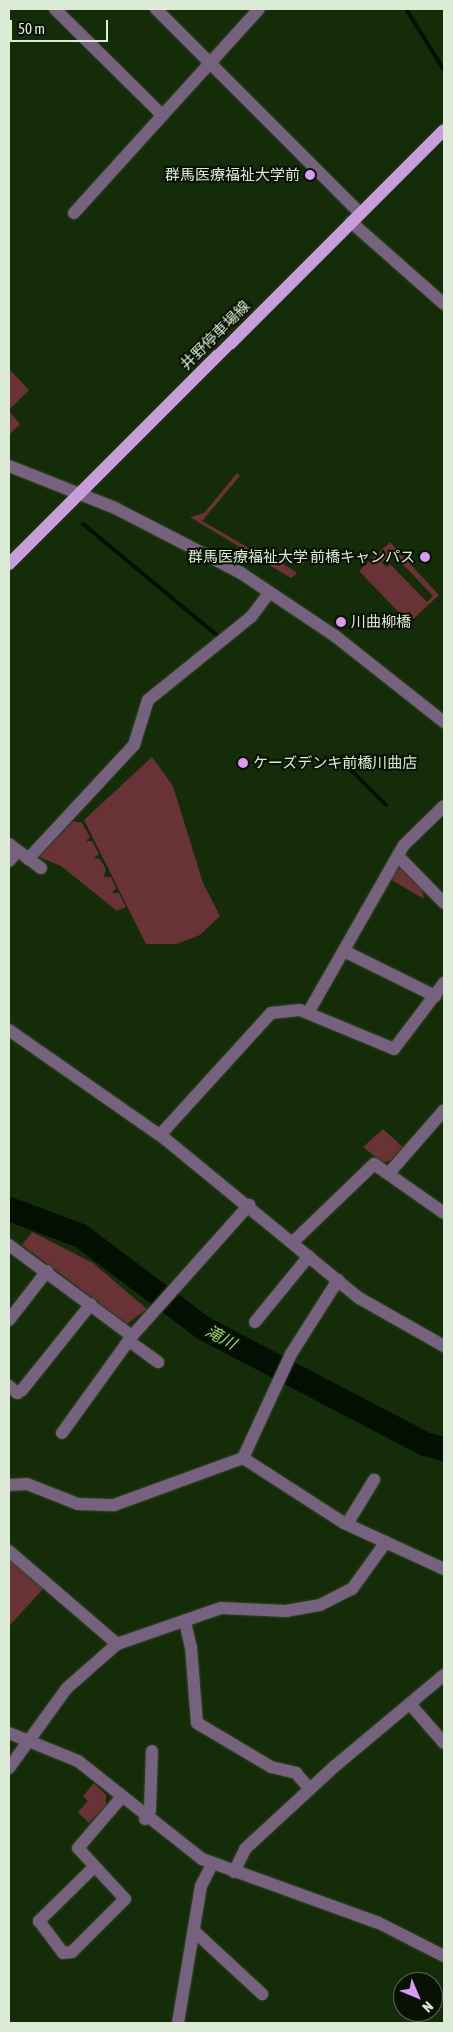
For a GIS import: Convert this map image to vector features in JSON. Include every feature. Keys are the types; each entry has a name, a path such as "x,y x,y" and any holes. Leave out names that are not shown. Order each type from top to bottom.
{"main road":[{"name":"井野停車場線","path":"9,564 78,493 444,130"}],"street":[{"path":"55,9 162,115"},
{"path":"74,213 259,9"},
{"path":"159,10 356,217 444,304"},
{"path":"9,466 78,493 174,536 270,592 375,665 444,722"},
{"path":"28,859 134,745 148,700 251,617 270,592"},
{"path":"308,1014 398,856 412,835 444,806"},
{"path":"9,861 13,847 41,868"},
{"path":"398,856 444,903"},
{"path":"344,951 435,996"},
{"path":"160,1135 258,1023 288,1009 308,1014 394,1050 444,983"},
{"path":"9,1030 160,1135 249,1205 370,1306 444,1346"},
{"path":"390,1172 444,1110"},
{"path":"293,1242 372,1165 390,1172 444,1213"},
{"path":"62,1433 131,1338 249,1205"},
{"path":"9,1245 92,1304 158,1362"},
{"path":"255,1322 309,1256"},
{"path":"9,1320 47,1272"},
{"path":"9,1485 27,1484 78,1504 114,1505 243,1458 291,1354 338,1280"},
{"path":"9,1386 17,1393 22,1390 92,1304"},
{"path":"243,1458 347,1524 444,1569"},
{"path":"347,1524 374,1480"},
{"path":"9,1768 67,1688 117,1644 229,1607 286,1610 333,1600 360,1581 386,1542"},
{"path":"9,1551 117,1644"},
{"path":"185,1622 197,1723 271,1767 296,1773 310,1789"},
{"path":"234,1872 241,1854 310,1789 444,1675"},
{"path":"410,1704 444,1744"},
{"path":"9,1733 78,1761 145,1819 212,1864 379,1923 444,1956"},
{"path":"145,1819 150,1810 152,1751"},
{"path":"93,1868 38,1921 63,1953 72,1952 125,1899 122,1892 93,1868 78,1848 120,1799"},
{"path":"178,2023 201,1886 212,1864"},
{"path":"194,1931 262,1994"}],"shaded area":[{"path":"9,369 29,390 9,410"},
{"path":"9,411 20,424 9,435"},
{"path":"237,473 240,476 202,521 256,552 268,547 268,554 297,573 291,578 190,517 204,513"},
{"path":"390,542 439,595 409,623 359,571","holes":["392,553 433,596 427,602 390,564 387,567 382,563"]},
{"path":"152,757 173,786 203,883 220,916 200,935 177,944 146,944 84,820"},
{"path":"73,821 82,823 90,837 86,841 92,841 99,854 94,858 100,859 106,869 104,877 111,877 116,888 112,893 119,893 126,907 117,911 61,866 39,857"},
{"path":"402,865 422,887 424,899 388,878"},
{"path":"383,1129 403,1147 390,1161 382,1162 363,1147"},
{"path":"32,1232 93,1263 147,1309 127,1324 22,1245"},
{"path":"9,1558 45,1587 9,1626"},
{"path":"94,1783 106,1795 106,1805 89,1823 78,1812 88,1801 83,1796"}],"waterway":[{"path":"406,9 444,70"},
{"path":"83,524 219,637"},
{"path":"342,761 386,805"},
{"name":"滝川","path":"9,1209 81,1236 205,1329 425,1444 444,1449"}],"place":[{"name":"群馬医療福祉大学前","path":"310,175"},
{"name":"群馬医療福祉大学 前橋キャンパス","path":"425,557"},
{"name":"川曲柳橋","path":"341,622"},
{"name":"ケーズデンキ前橋川曲店","path":"243,763"}]}
